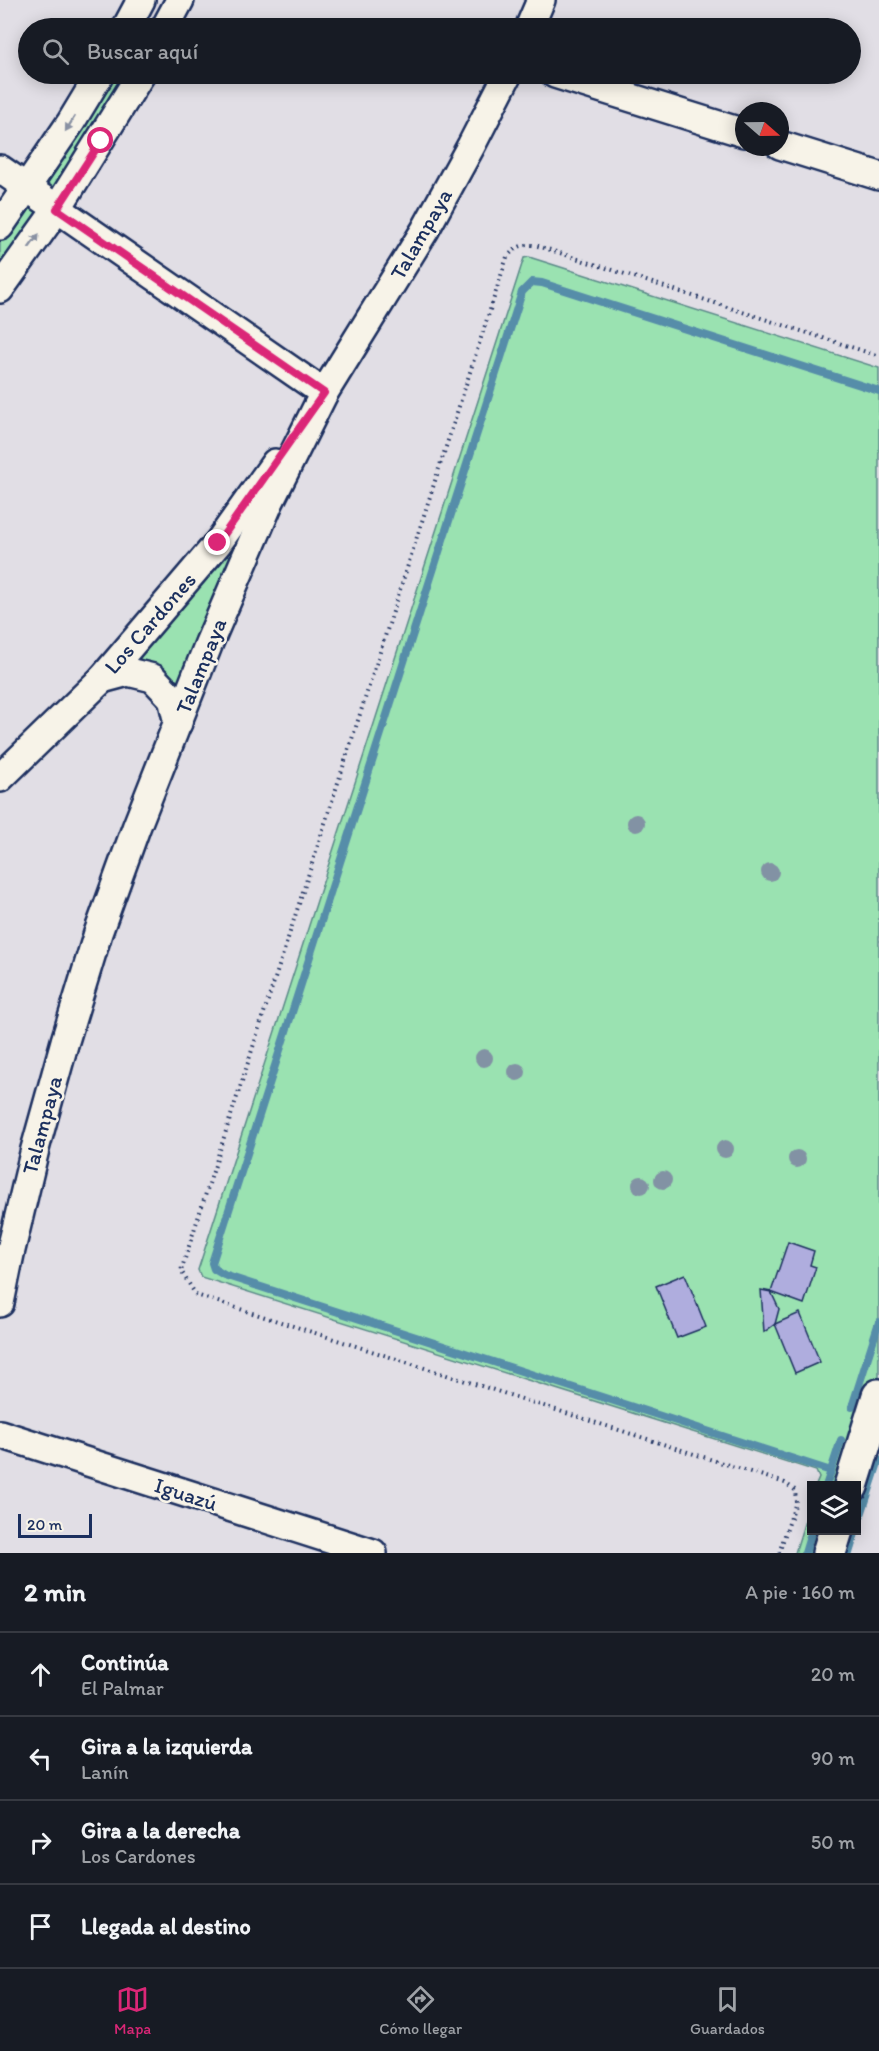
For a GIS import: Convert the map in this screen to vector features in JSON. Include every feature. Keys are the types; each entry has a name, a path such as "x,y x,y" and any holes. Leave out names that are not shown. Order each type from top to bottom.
{"main road":[{"path":"852,1481 879,1396"},
{"path":"829,1553 834,1535"}],"street":[{"path":"131,18 141,0"},
{"path":"170,18 180,0"},
{"path":"533,18 541,0"},
{"path":"0,226 28,188 94,84"},
{"path":"0,289 57,209 135,84"},
{"name":"Talampaya","path":"0,1303 5,1257 65,1041 98,933 136,828 209,643 270,501 324,393 425,230 503,84"},
{"path":"587,84 735,130"},
{"path":"789,148 879,176"},
{"path":"0,169 324,393"},
{"name":"Los Cardones","path":"0,778 102,679 218,543 324,393"},
{"path":"102,679 128,672 153,678 172,698 178,723"},
{"name":"Iguazú","path":"0,1434 373,1553"}],"path":[{"path":"779,1553 796,1502 795,1491 786,1483 196,1295 181,1271 507,257 515,248 527,244 538,246 879,356"}],"green space":[{"path":"93,84 134,84 0,289 0,226"},
{"path":"529,257 879,368 879,1396 852,1481 818,1481 816,1471 201,1277 198,1270 524,258"},
{"path":"324,393 172,698 128,672"},
{"path":"807,1514 807,1535 835,1535 829,1553 795,1553"}],"building":[{"path":"788,1242 814,1251 810,1265 816,1267 804,1304 771,1292"},
{"path":"685,1274 706,1327 677,1338 656,1286"},
{"path":"761,1290 771,1292 779,1309 775,1324 764,1332"},
{"path":"800,1313 820,1362 795,1373 775,1324"}],"waterway":[{"path":"831,1471 224,1275 214,1269 212,1263 522,292 532,282 542,283 879,391"},
{"path":"852,1407 879,1322"},
{"path":"828,1481 841,1440"},
{"path":"861,1515 879,1460"},
{"path":"805,1553 810,1535"},
{"path":"849,1553 854,1535"}],"route":[{"path":"101,141 57,209 324,393 218,543"}]}
